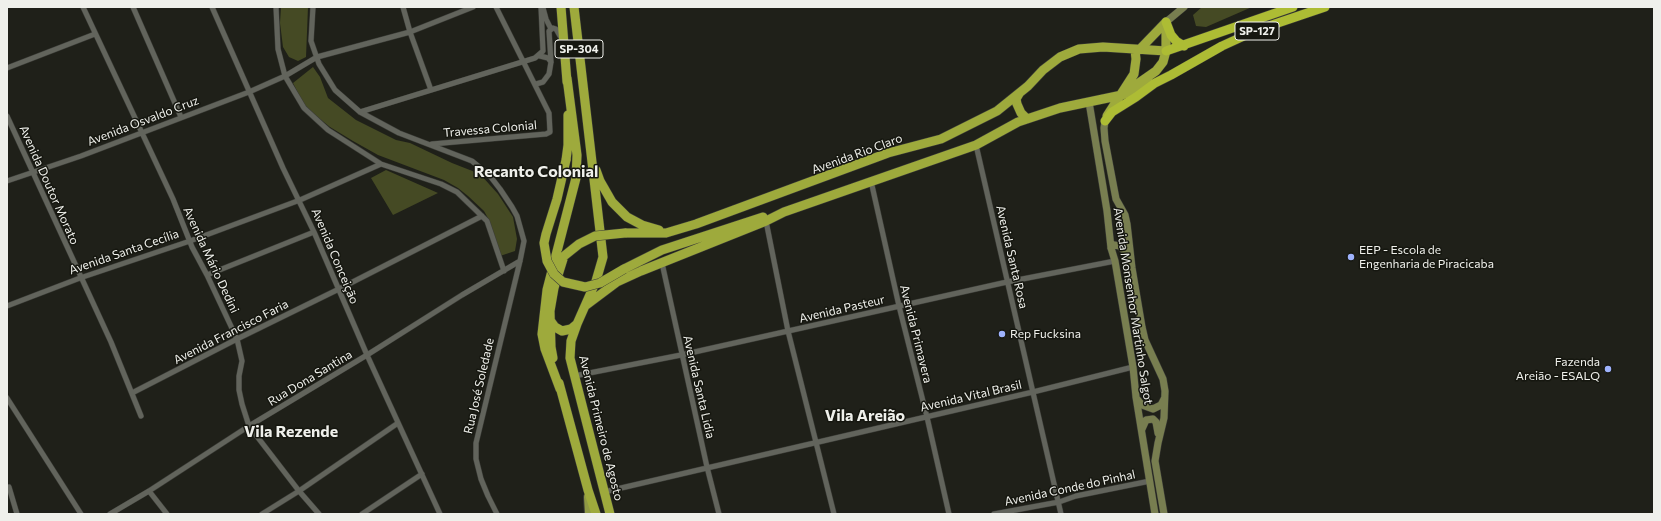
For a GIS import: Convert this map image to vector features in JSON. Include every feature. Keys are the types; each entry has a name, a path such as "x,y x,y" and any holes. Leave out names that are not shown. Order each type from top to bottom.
{"highway":[{"name":"SP-304","path":"561,7 567,78"},
{"name":"Avenida Primeiro de Agosto","path":"574,7 603,257 596,281 571,341 570,358 610,514"},
{"name":"SP-127","path":"1166,51 1293,7"},
{"name":"SP-127","path":"1027,119 1060,108 1122,95 1155,83 1257,30 1325,7"},
{"path":"1166,22 1171,35 1176,41 1184,46"},
{"path":"1105,121 1112,107 1122,95 1134,74 1137,50 1166,22"},
{"path":"1122,95 1156,71 1163,62 1166,51 1166,22"},
{"name":"Avenida Rio Claro","path":"550,320 554,288 564,256 579,244 595,236 624,233 666,232 696,224 888,153 941,140 997,111 1060,57 1079,49 1103,47 1166,51"},
{"path":"567,78 568,131 566,160 544,244 547,261 554,274 563,282 585,287 600,283 662,250 683,242 748,221 784,212 976,144 1018,122 1027,119 1021,113 1017,104 1016,99 1018,94"},
{"path":"560,389 545,349 542,334 547,290 576,178 577,155 567,78"},
{"path":"1105,121 1112,112 1155,83"},
{"path":"591,156 600,181 612,202 627,217 666,232"},
{"path":"585,306 618,282 766,221 784,212"},
{"path":"550,320 551,347 560,389 596,514"},
{"path":"550,320 555,327 562,331 571,329 577,324"}],"main road":[{"path":"1166,22 1184,7"},
{"name":"Avenida Monsenhor Martinho Salgot","path":"1089,102 1107,211 1111,248 1133,367 1136,397 1155,514"},
{"name":"Avenida Monsenhor Martinho Salgot","path":"1105,121 1105,134 1116,199 1128,224 1132,268 1145,340 1163,379 1165,391 1164,418 1155,461 1164,514"},
{"path":"1111,248 1114,245 1120,246 1132,268"},
{"path":"1136,397 1142,405 1150,409 1159,407 1164,399"},
{"path":"1142,429 1146,420 1152,419 1156,422 1158,430 1158,443"},
{"path":"588,490 589,514"}],"street":[{"name":"Avenida Mário Dedini","path":"83,7 173,199 190,241 237,338 242,361 239,376 239,390 242,404 250,426 299,491 319,514"},
{"path":"133,7 181,117"},
{"name":"Avenida Conceição","path":"212,7 284,168 300,200 367,355 440,514"},
{"path":"276,7 278,49 285,76 304,108 328,130 381,164 441,184 457,192 487,221 504,270"},
{"name":"Rua José Soledade","path":"313,7 311,41 324,74 335,90 360,112 399,133 472,161 490,176 500,189 512,207 521,227 524,241 520,261 476,443 476,459 481,479 497,514"},
{"path":"403,7 410,32 431,90"},
{"name":"Avenida Osvaldo Cruz","path":"7,181 81,156 250,92 285,76 317,57 410,32 473,7"},
{"path":"496,7 536,84 543,82 549,74 551,62 549,31 551,29 542,7"},
{"path":"540,56 543,51 542,7"},
{"path":"551,29 553,28 558,31 566,56"},
{"path":"7,68 95,34"},
{"path":"360,112 525,62 540,56 548,58 551,62"},
{"name":"Travessa Colonial","path":"429,144 546,134 550,132 551,127 549,112 536,84"},
{"name":"Avenida Doutor Morato","path":"7,116 80,278 111,342 141,416"},
{"name":"Avenida Santa Rosa","path":"976,144 1061,514"},
{"name":"Avenida Santa Cecília","path":"7,306 80,278 190,241 300,200 381,164"},
{"name":"Avenida Primavera","path":"871,181 899,306 927,417 949,514"},
{"name":"Avenida Francisco Faria","path":"132,393 237,338 339,289 482,216"},
{"path":"766,221 788,331 834,514"},
{"path":"207,275 314,232"},
{"name":"Avenida Pasteur","path":"574,376 681,355 1007,282 1114,260"},
{"name":"Rua Dona Santina","path":"110,514 462,295 520,261"},
{"name":"Avenida Santa Lidia","path":"662,263 681,355 719,514"},
{"name":"Avenida Vital Brasil","path":"604,492 1033,392 1133,367"},
{"path":"7,398 81,514"},
{"path":"262,514 299,491 398,423"},
{"path":"362,514 422,474"},
{"name":"Avenida Conde do Pinhal","path":"994,514 1058,502 1081,495 1150,481"},
{"path":"8,487 17,514"},
{"path":"149,491 167,514"}],"green space":[{"path":"281,7 308,7 306,57 298,61 289,57 283,47 280,23"},
{"path":"1202,7 1252,7 1206,27 1196,26 1193,15"},
{"path":"313,67 320,77 328,98 356,120 396,140 410,143 452,163 480,174 498,194 513,217 517,239 515,251 500,256 489,220 484,211 458,188 444,180 378,155 330,127 305,107 293,83"},
{"path":"386,170 438,193 393,215 371,178"}],"place":[{"name":"EEP - Escola de Engenharia de Piracicaba","path":"1351,257"},
{"name":"Rep Fucksina","path":"1002,334"},
{"name":"Fazenda Areião - ESALQ","path":"1608,369"}],"district":[{"name":"Recanto Colonial","path":"536,172"},
{"name":"Vila Areião","path":"865,416"},
{"name":"Vila Rezende","path":"291,432"}]}
